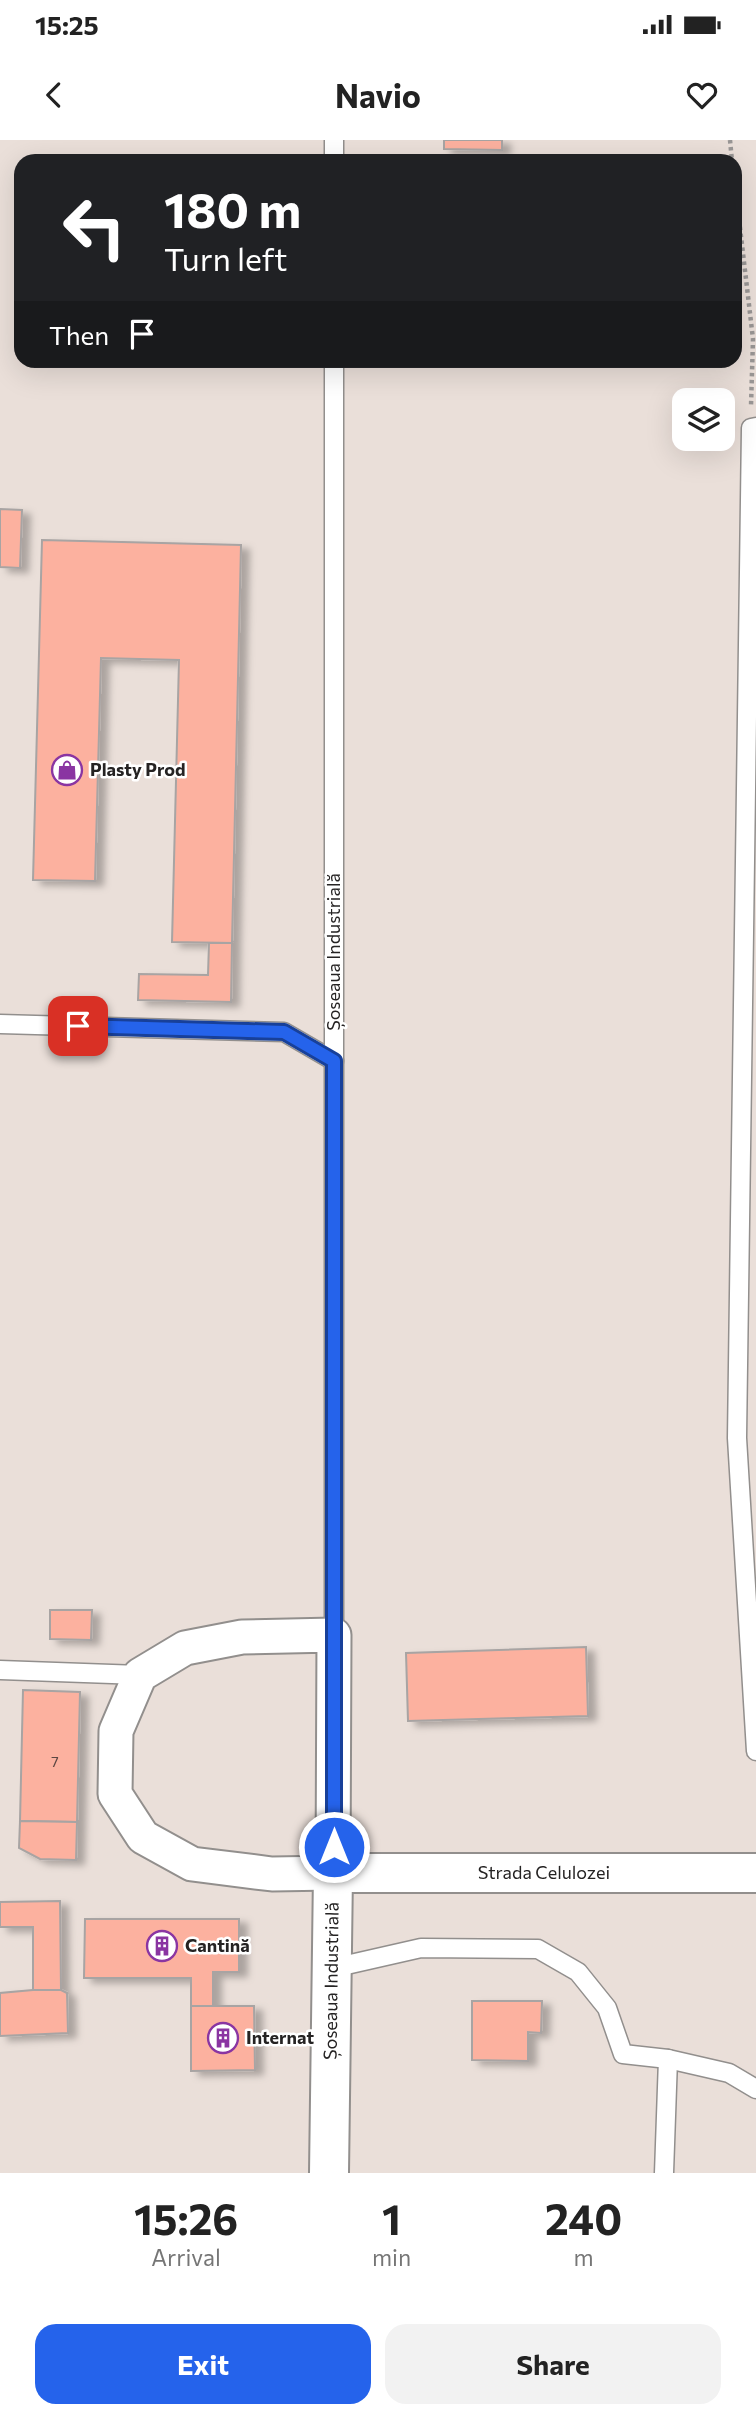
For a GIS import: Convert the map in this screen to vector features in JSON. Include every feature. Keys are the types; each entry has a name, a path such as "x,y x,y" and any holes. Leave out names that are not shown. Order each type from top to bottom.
{"street":[{"path":"333,1873 272,1874 192,1864 143,1837 115,1794 116,1731 140,1675 185,1648 242,1637 334,1635"},
{"name":"Șoseaua Industrială","path":"329,2173 334,1635"},
{"name":"Strada Celulozei","path":"333,1873 756,1873"}],"lane":[{"name":"Șoseaua Industrială","path":"334,368 334,1635"},
{"path":"754,428 751,741 737,1438 756,1751"},
{"path":"0,1024 284,1032 334,1061"},
{"path":"0,1670 140,1675"},
{"path":"333,1968 421,1948 538,1949 578,1972 600,1998 607,2008 623,2054 668,2059 729,2073 756,2090"},
{"path":"664,2173 668,2059"}],"path":[{"path":"742,245 753,340 754,428"}],"shaded area":[{"path":"0,140 756,140 756,2173 0,2173"}],"building":[{"path":"444,140 502,140 502,150 444,149"},
{"path":"0,509 22,510 20,568 0,567"},
{"name":"Plasty Prod","path":"42,540 241,545 232,943 172,942 179,660 101,658 95,881 33,880"},
{"path":"209,943 232,943 231,1002 138,1000 139,974 208,975"},
{"path":"50,1610 92,1610 91,1640 50,1639"},
{"path":"586,1647 588,1716 408,1721 406,1653"},
{"path":"23,1690 80,1692 77,1822 20,1821"},
{"path":"20,1821 77,1822 76,1860 40,1859 19,1848"},
{"path":"60,1901 61,1990 33,1990 33,1927 0,1927 0,1902"},
{"name":"Cantină","path":"85,1919 239,1919 239,1972 213,1972 213,2006 191,2006 191,1978 84,1978"},
{"path":"61,1990 67,1993 68,2033 0,2036 0,1993"},
{"path":"472,2001 542,2001 541,2033 528,2032 528,2061 472,2060"},
{"name":"Internat","path":"191,2006 254,2006 255,2070 191,2071"}],"place":[{"name":"Plasty Prod","path":"67,770"},
{"name":"Cantină","path":"162,1946"},
{"name":"Internat","path":"223,2038"}],"route":[{"path":"78,1026 284,1032 334,1061 334,1847"}]}
